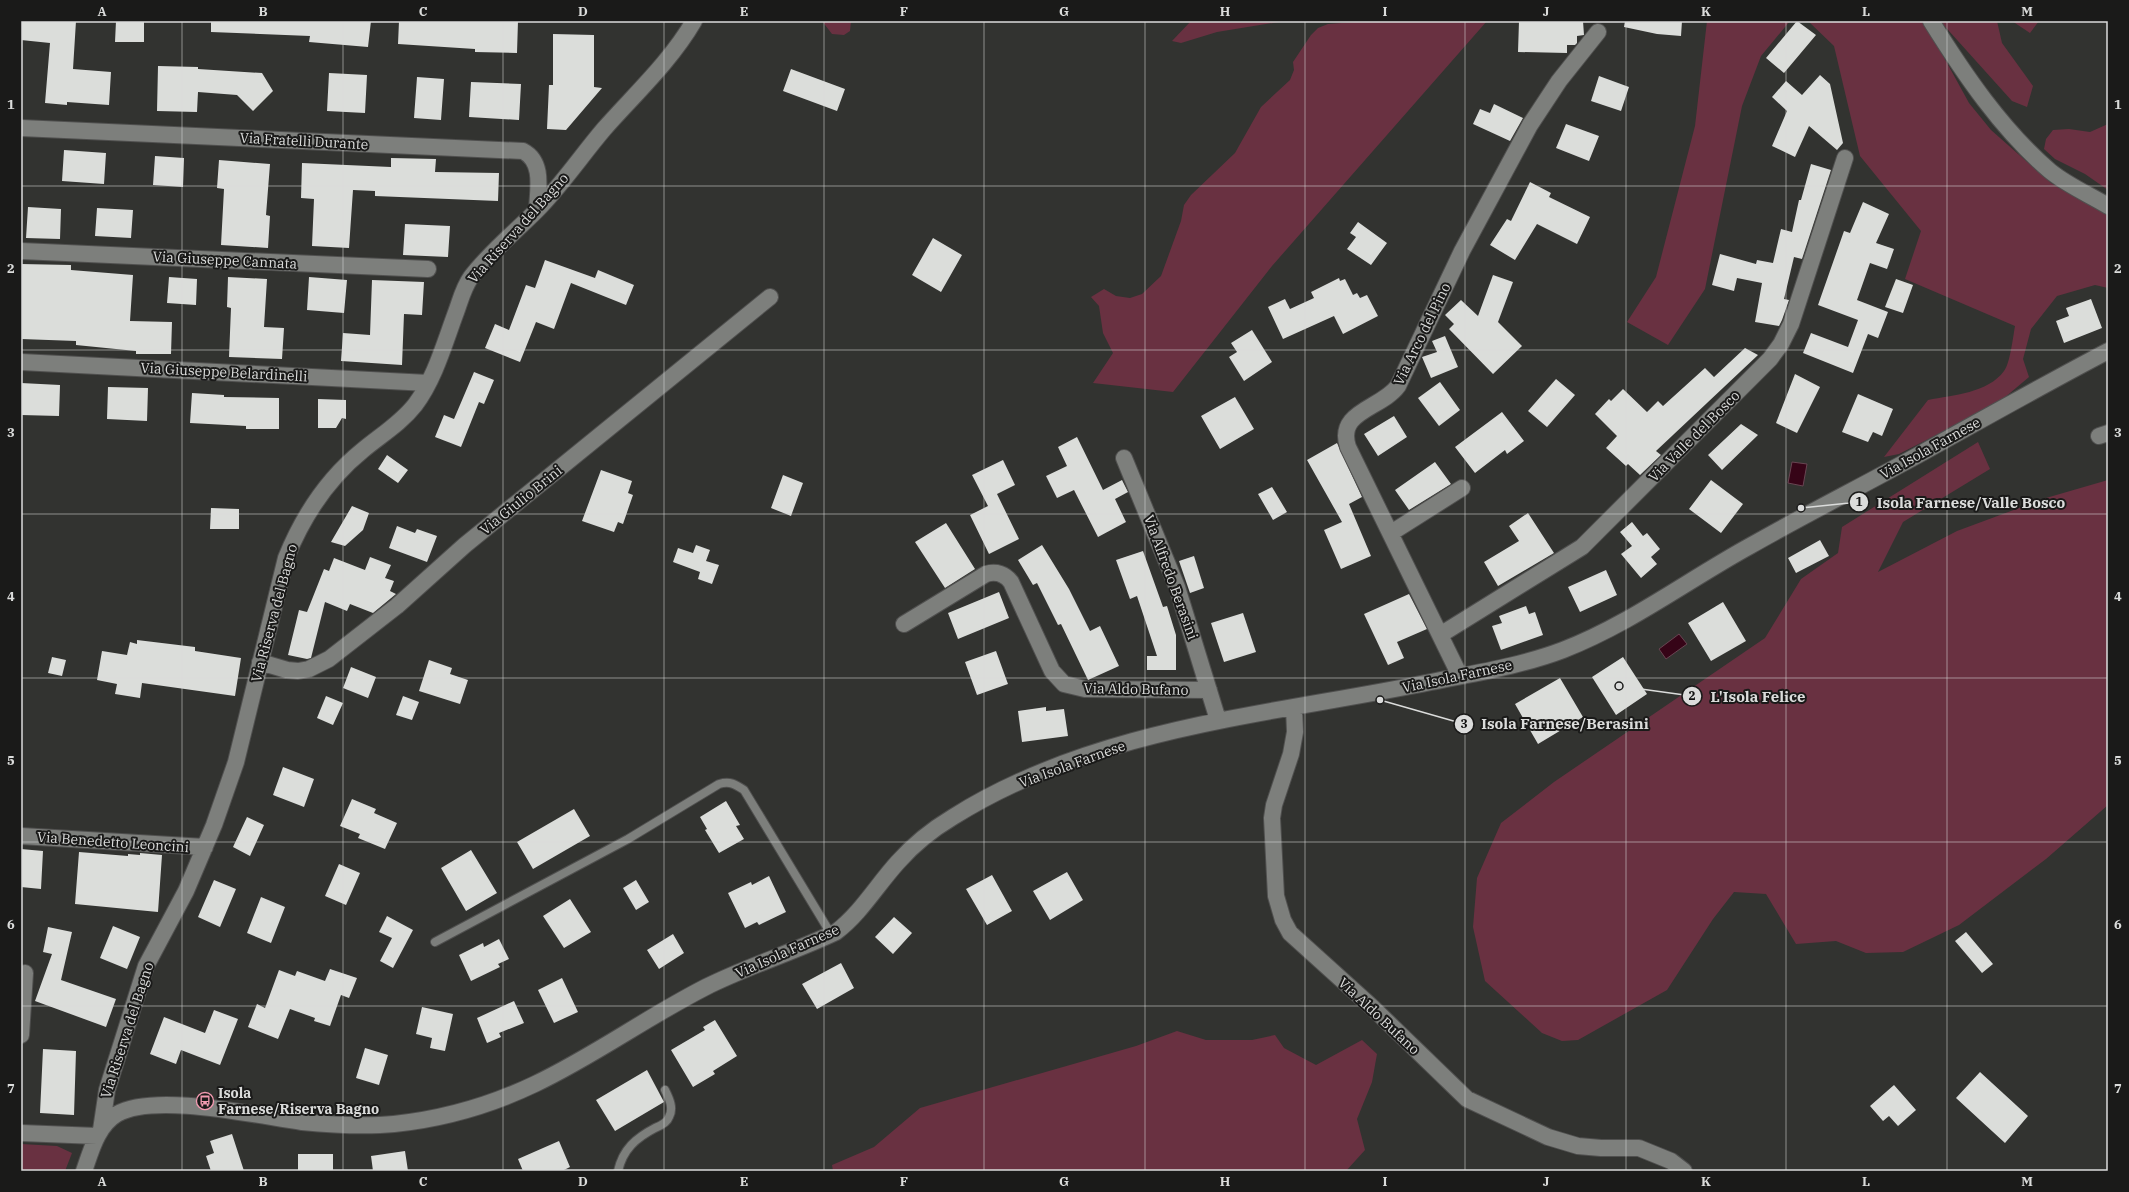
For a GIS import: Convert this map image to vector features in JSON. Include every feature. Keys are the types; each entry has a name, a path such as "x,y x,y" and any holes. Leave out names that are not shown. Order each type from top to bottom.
{"street":[{"path":"1931,21 1989,106 2035,156 2052,172 2108,206"},
{"name":"Via Riserva del Bagno","path":"99,1133 107,1090 146,966 186,891 214,825 236,762 286,558 296,534 308,513 331,481 346,465 406,416 416,404 428,383 470,279 490,255 537,209 605,128 644,87 681,42 691,22"},
{"name":"Via Arco del Pino","path":"1460,676 1348,447 1346,436 1347,426 1352,418 1382,402 1393,393 1398,386 1460,256 1530,125 1555,86 1598,32"},
{"name":"Via Fratelli Durante","path":"21,128 523,151 531,157 537,168 537,209"},
{"name":"Via Valle del Bosco","path":"1440,635 1582,547 1770,359 1781,344 1791,324 1845,158"},
{"name":"Via Giuseppe Cannata","path":"21,251 428,269"},
{"name":"Via Giulio Brini","path":"260,662 288,670 298,671 309,669 329,659 397,606 465,545 770,297"},
{"name":"Via Isola Farnese","path":"84,1171 99,1133 116,1115 132,1108 147,1106 194,1108 303,1122 360,1125 402,1123 486,1104 535,1084 705,988 831,934 848,922 911,849 936,828 971,806 1023,780 1076,759 1159,734 1218,720 1460,676 1529,660 1560,651 1610,628 1758,541 2108,351"},
{"name":"Via Giuseppe Belardinelli","path":"21,362 428,383"},
{"name":"Via Alfredo Berasini","path":"1124,458 1178,587 1218,720"},
{"path":"1391,534 1462,488"},
{"name":"Via Aldo Bufano","path":"904,624 986,574 995,572 1004,575 1011,582 1052,671 1064,684 1085,689 1209,690"},
{"name":"Via Aldo Bufano","path":"1294,707 1295,732 1291,754 1276,799 1272,818 1276,896 1283,920 1290,933 1373,1008 1467,1099 1548,1137 1578,1146 1601,1148 1639,1148 1671,1161 1684,1171"},
{"name":"Via Benedetto Leoncini","path":"21,836 204,848"},
{"path":"21,1035 25,973"},
{"path":"21,1134 99,1133"}],"lane":[{"path":"435,942 628,839 719,784 725,782 736,784 744,790 831,934"},
{"path":"618,1171 621,1160 629,1146 642,1135 666,1122 670,1117 671,1106 666,1090"}],"shaded area":[{"path":"822,21 851,21 850,31 844,35 832,34"},
{"path":"1191,21 1285,21 1217,32 1181,43 1172,41"},
{"path":"1367,21 1487,21 1272,266 1173,392 1093,383 1113,353 1103,333 1099,306 1091,297 1104,289 1116,296 1130,298 1142,294 1161,276 1181,221 1184,205 1191,195 1235,153 1261,107 1290,80 1294,70 1293,62 1311,35 1318,28 1328,24"},
{"path":"1707,21 1790,21 1761,56 1742,106 1705,289 1668,345 1627,322 1656,277 1695,126"},
{"path":"1808,21 1924,21 1969,103 1991,130 2051,183 2108,215 2108,288 2095,285 2057,296 2031,329 2023,359 2029,377 1997,404 1899,454 1884,457 1928,400 1980,389 1997,378 2004,371 2008,363 2015,326 1905,279 1921,231 1860,156 1834,46"},
{"path":"1940,21 1997,21 2002,43 2033,86 2027,107 2012,101"},
{"path":"2012,21 2039,21 2030,33"},
{"path":"2108,124 2108,190 2085,174 2055,159 2044,149 2046,139 2053,130 2069,129 2090,132"},
{"path":"1978,442 1990,469 1903,522 1878,572 1957,531 2046,498 2108,480 2108,805 2046,859 1959,925 1903,952 1866,953 1836,941 1796,944 1766,894 1734,892 1713,919 1667,990 1578,1040 1562,1041 1542,1033 1485,981 1473,927 1477,878 1501,823 1554,782 1765,638 1801,579 1838,553 1842,527"},
{"path":"1792,462 1807,464 1803,486 1788,483"},
{"path":"1679,634 1687,644 1666,659 1659,649"},
{"path":"1177,1031 1206,1040 1252,1040 1275,1035 1284,1048 1316,1065 1362,1040 1377,1054 1372,1082 1357,1119 1365,1150 1346,1171 833,1171 832,1165 874,1147 920,1108 1136,1046"},
{"path":"21,1144 57,1146 72,1153 65,1171 21,1171"}],"building":[{"path":"21,21 76,21 73,69 111,72 109,105 67,102 67,105 45,103 50,43 21,40"},
{"path":"116,21 144,21 144,42 115,42"},
{"path":"211,21 371,21 368,47 309,42 310,36 211,32"},
{"path":"399,21 518,21 517,53 475,52 475,49 398,44"},
{"path":"1519,21 1583,21 1584,35 1577,36 1577,43 1575,45 1567,45 1567,53 1518,52"},
{"path":"1625,21 1682,21 1681,36 1657,34 1624,27"},
{"path":"1797,21 1816,35 1784,73 1766,58"},
{"path":"553,34 594,35 594,87 602,88 566,130 547,129 549,85 553,85"},
{"path":"158,66 198,67 198,69 262,73 273,91 253,111 237,95 198,92 197,112 157,111"},
{"path":"791,69 845,89 837,111 783,91"},
{"path":"329,73 367,75 365,113 327,111"},
{"path":"1820,75 1830,84 1843,143 1837,150 1809,126 1795,157 1772,146 1787,111 1772,97 1786,81 1802,95"},
{"path":"1599,76 1629,87 1621,111 1591,101"},
{"path":"417,77 444,79 441,120 414,118"},
{"path":"471,82 521,84 519,120 469,117"},
{"path":"1494,104 1523,118 1510,141 1473,124 1480,109 1490,113"},
{"path":"1566,124 1599,136 1589,161 1556,148"},
{"path":"64,150 106,153 104,184 62,181"},
{"path":"155,156 184,158 183,187 153,185"},
{"path":"391,158 436,159 435,172 499,173 498,201 375,196 375,191 353,190 349,248 312,246 314,199 301,198 302,163 391,167"},
{"path":"219,160 270,164 266,215 270,216 268,248 221,245 224,189 217,188"},
{"path":"1811,164 1831,170 1802,259 1794,257 1784,299 1789,300 1782,320 1779,326 1755,322 1762,283 1737,278 1734,291 1712,285 1720,254 1756,264 1757,260 1773,263 1781,229 1792,232 1799,200 1801,200"},
{"path":"1530,182 1551,193 1549,197 1590,217 1577,244 1537,224 1515,260 1490,245 1507,219 1511,221"},
{"path":"1863,202 1889,214 1876,243 1894,249 1887,269 1870,263 1857,300 1888,312 1878,338 1868,334 1853,373 1803,353 1811,333 1848,347 1858,320 1818,305 1844,231 1850,233"},
{"path":"28,207 61,209 60,239 26,238"},
{"path":"97,208 133,210 131,238 95,236"},
{"path":"1358,222 1387,243 1371,265 1347,249 1356,237 1350,233"},
{"path":"405,224 450,226 448,257 403,255"},
{"path":"933,238 962,255 941,292 912,275"},
{"path":"545,260 595,278 598,270 634,285 626,305 571,283 554,329 536,322 520,362 485,348 495,324 509,330 526,285 535,288"},
{"path":"21,264 71,265 71,270 133,275 130,321 172,322 171,354 136,354 136,351 76,345 76,341 21,339"},
{"path":"1493,275 1513,282 1498,322 1522,346 1493,374 1449,329 1454,324 1445,315 1461,300 1478,316"},
{"path":"169,277 197,279 196,305 167,303"},
{"path":"228,277 267,279 264,327 284,328 282,359 229,357 231,308 227,307"},
{"path":"309,277 347,280 344,313 307,310"},
{"path":"1339,278 1340,281 1345,279 1353,295 1357,293 1360,298 1367,295 1378,316 1343,334 1334,316 1283,339 1268,307 1285,299 1290,309 1314,298 1311,292"},
{"path":"1896,279 1913,285 1903,313 1885,307"},
{"path":"372,280 424,282 422,315 404,314 402,365 341,361 343,333 370,335"},
{"path":"2091,299 2102,328 2064,343 2056,321 2069,316 2066,308"},
{"path":"1252,330 1272,362 1244,381 1229,357 1237,352 1231,343"},
{"path":"1445,336 1458,367 1431,378 1422,357 1437,352 1432,341"},
{"path":"1745,348 1758,355 1656,451 1661,455 1640,475 1628,464 1626,466 1606,448 1617,436 1595,414 1609,399 1611,401 1623,389 1647,412 1658,401 1663,406 1705,368 1714,377"},
{"path":"474,372 494,380 484,404 479,402 461,447 435,437 444,415 454,419"},
{"path":"1795,374 1820,387 1797,433 1776,423"},
{"path":"1556,379 1575,395 1547,427 1528,411"},
{"path":"1440,382 1460,410 1439,426 1418,398"},
{"path":"21,383 60,385 59,416 21,415"},
{"path":"108,387 148,388 147,421 107,419"},
{"path":"192,393 224,395 224,397 279,398 279,429 246,429 246,426 190,423"},
{"path":"1858,394 1893,409 1882,436 1873,432 1868,442 1842,432"},
{"path":"1235,397 1254,429 1220,449 1201,416"},
{"path":"318,399 346,400 346,419 342,418 336,428 318,428"},
{"path":"1502,412 1524,441 1507,454 1505,450 1475,473 1455,447"},
{"path":"1394,416 1407,437 1378,456 1364,434"},
{"path":"1741,424 1758,435 1722,470 1708,455"},
{"path":"1077,437 1103,490 1122,480 1128,492 1115,499 1126,522 1098,537 1074,490 1057,498 1046,476 1067,466 1058,447"},
{"path":"1337,443 1362,497 1349,504 1371,556 1341,569 1324,530 1342,522 1307,460"},
{"path":"387,455 408,470 398,483 378,469"},
{"path":"1003,460 1015,485 997,494 1019,539 989,554 970,515 988,506 972,475"},
{"path":"1435,462 1451,484 1409,510 1395,490"},
{"path":"601,470 632,481 628,493 633,495 623,524 618,522 614,532 582,521"},
{"path":"783,475 803,483 791,516 771,508"},
{"path":"1711,480 1743,504 1721,533 1689,509"},
{"path":"1272,487 1287,512 1273,520 1258,494"},
{"path":"352,506 369,513 363,530 345,546 331,542"},
{"path":"211,508 239,509 239,529 210,529"},
{"path":"1528,513 1554,553 1498,586 1484,562 1519,541 1509,526"},
{"path":"1632,522 1643,536 1647,533 1660,549 1651,557 1657,564 1641,578 1621,554 1632,546 1620,532"},
{"path":"946,523 975,569 945,588 915,542"},
{"path":"397,526 415,533 417,529 437,536 427,562 389,548"},
{"path":"1820,540 1829,556 1796,573 1788,558"},
{"path":"696,545 710,550 706,561 719,565 712,584 698,579 700,572 673,562 678,548 693,553"},
{"path":"1042,545 1069,589 1090,631 1100,626 1119,666 1088,680 1061,624 1058,625 1037,583 1033,585 1018,560"},
{"path":"1143,551 1163,607 1167,606 1176,635 1176,670 1147,670 1147,656 1157,656 1137,596 1130,599 1116,560"},
{"path":"1194,556 1204,588 1190,593 1179,561"},
{"path":"370,557 391,565 385,578 394,581 390,591 396,594 373,613 350,604 347,611 325,602 311,658 307,659 288,655 299,610 307,612 324,569 329,571 334,558 365,570"},
{"path":"1606,570 1617,595 1580,612 1568,587"},
{"path":"999,592 1009,618 958,639 948,613"},
{"path":"1409,594 1427,629 1397,642 1404,658 1388,665 1364,614"},
{"path":"1723,602 1746,641 1711,661 1688,623"},
{"path":"1526,606 1529,614 1535,612 1543,635 1501,650 1492,626 1502,623 1499,616"},
{"path":"1243,613 1256,652 1224,662 1211,623"},
{"path":"137,640 195,647 195,651 241,658 235,696 142,683 140,698 115,694 117,684 97,680 102,651 127,655 130,642 137,644"},
{"path":"996,651 1008,684 977,695 965,662"},
{"path":"52,657 66,660 62,676 48,673"},
{"path":"1623,657 1647,694 1616,715 1592,677"},
{"path":"429,660 452,668 450,674 468,680 460,704 419,691"},
{"path":"351,667 376,677 368,698 343,688"},
{"path":"1560,678 1583,717 1538,744 1515,704"},
{"path":"326,696 343,703 333,725 317,718"},
{"path":"403,696 419,702 412,720 396,715"},
{"path":"1046,707 1046,711 1064,709 1068,736 1022,742 1018,711"},
{"path":"283,767 314,779 304,807 273,795"},
{"path":"352,799 376,809 374,813 397,823 385,849 358,838 360,834 340,826"},
{"path":"726,801 740,825 736,826 744,839 719,853 705,830 707,829 700,817"},
{"path":"574,809 590,836 533,869 517,842"},
{"path":"247,817 264,825 250,856 233,847"},
{"path":"21,849 43,851 41,889 21,887"},
{"path":"471,850 497,893 466,911 441,868"},
{"path":"79,852 128,856 128,854 140,855 140,853 162,855 158,912 75,904"},
{"path":"339,864 360,873 346,905 325,896"},
{"path":"1067,872 1083,900 1050,920 1033,891"},
{"path":"992,875 1012,911 987,925 966,889"},
{"path":"769,876 786,912 759,925 757,922 745,928 728,893 751,882 752,885"},
{"path":"214,880 236,889 220,927 198,917"},
{"path":"636,880 649,902 636,910 623,888"},
{"path":"261,897 285,907 271,943 247,933"},
{"path":"570,899 591,932 564,948 543,916"},
{"path":"387,916 413,930 393,968 380,961 392,938 379,932"},
{"path":"894,917 912,933 893,954 875,937"},
{"path":"113,926 140,937 127,969 100,958"},
{"path":"48,927 72,932 61,980 116,999 106,1027 35,1001 52,954 43,952"},
{"path":"1966,932 1993,964 1982,973 1955,941"},
{"path":"673,934 684,953 659,969 647,950"},
{"path":"499,939 509,959 498,964 500,967 471,981 459,955 483,943 484,947"},
{"path":"841,963 854,988 817,1009 802,984"},
{"path":"330,969 357,978 349,998 341,995 330,1026 314,1021 315,1018 290,1009 278,1039 248,1027 257,1004 265,1008 279,970 295,976 297,971 325,981"},
{"path":"562,978 578,1012 554,1023 538,990"},
{"path":"514,1001 524,1023 499,1033 501,1037 487,1043 477,1018"},
{"path":"422,1007 453,1014 445,1051 430,1048 432,1038 416,1034"},
{"path":"214,1010 238,1019 220,1065 181,1050 176,1064 150,1054 164,1017 205,1033"},
{"path":"715,1020 737,1056 713,1071 715,1074 693,1087 671,1050 705,1030 703,1027"},
{"path":"365,1048 388,1055 379,1085 356,1078"},
{"path":"43,1049 76,1051 74,1115 40,1113"},
{"path":"647,1070 664,1102 615,1131 596,1100"},
{"path":"1980,1072 2028,1116 2005,1143 1956,1098"},
{"path":"1894,1085 1916,1110 1898,1126 1889,1116 1883,1121 1870,1106"},
{"path":"232,1134 244,1171 211,1171 206,1156 214,1153 210,1141"},
{"path":"559,1141 570,1167 562,1171 523,1171 518,1159"},
{"path":"405,1151 408,1171 373,1171 371,1156"},
{"path":"298,1154 333,1154 333,1171 298,1171"}],"place":[{"name":"Isola Farnese/Valle Bosco","path":"1801,508"},
{"name":"L'Isola Felice","path":"1619,686"},
{"name":"Isola Farnese/Berasini","path":"1380,700"},
{"name":"Isola Farnese/Riserva Bagno","path":"205,1101"}]}
